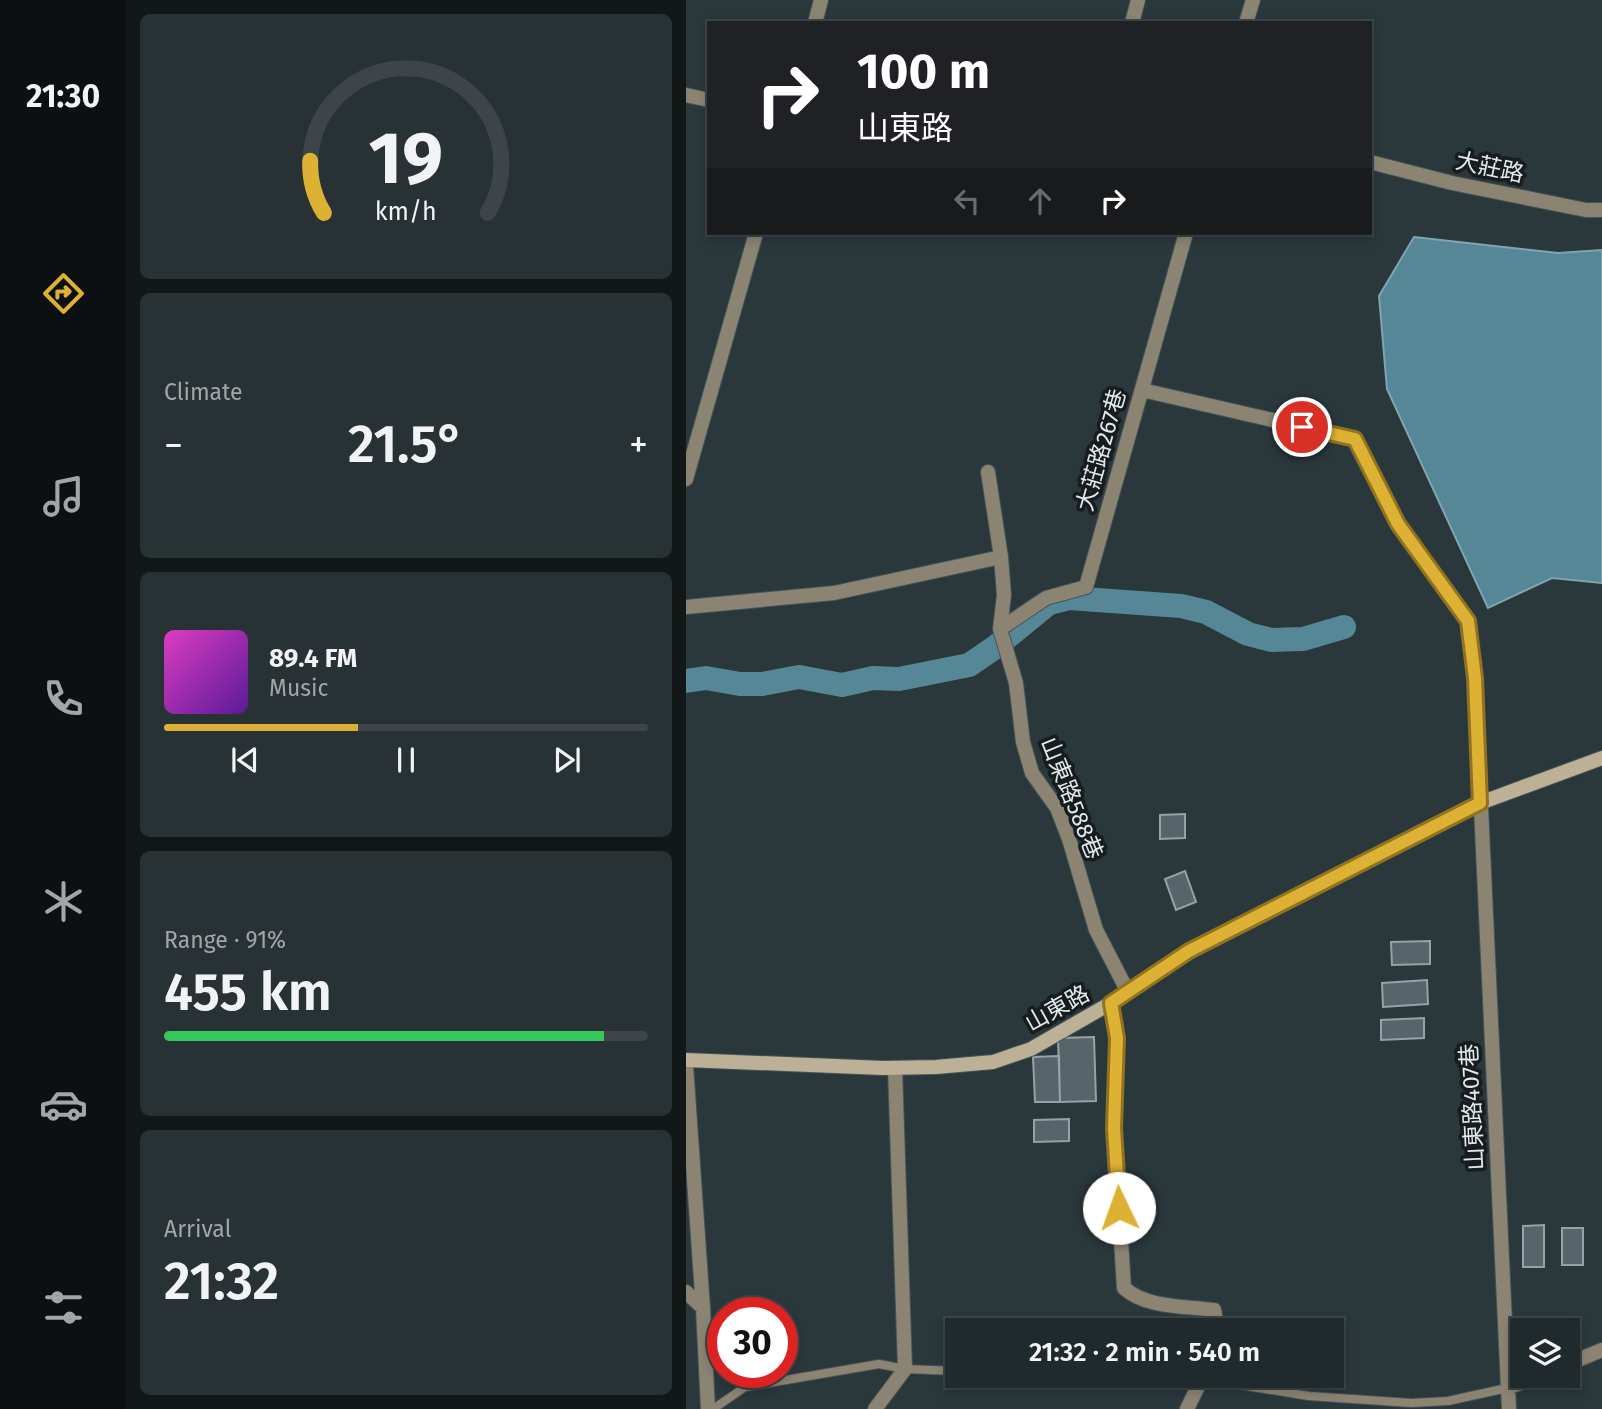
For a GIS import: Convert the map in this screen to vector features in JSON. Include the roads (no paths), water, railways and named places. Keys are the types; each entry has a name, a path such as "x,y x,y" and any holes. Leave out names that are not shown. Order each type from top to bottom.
{"street":[{"path":"816,21 821,0"},
{"path":"1133,21 1138,0"},
{"path":"1247,21 1253,0"},
{"path":"686,95 707,100"},
{"name":"大莊路","path":"1372,162 1502,194 1586,210 1602,210"},
{"path":"686,479 755,235"},
{"name":"大莊路267巷","path":"1000,629 1046,598 1086,587 1185,235"},
{"name":"山東路407巷","path":"1142,390 1355,439 1398,524 1468,621 1475,678 1509,1409"},
{"name":"山東路588巷","path":"988,472 1004,595 1000,629 1016,683 1023,742 1032,773 1057,808 1096,930 1128,992"},
{"path":"686,607 834,593 1001,557"},
{"name":"山東路","path":"686,1063 895,1068 993,1062 1031,1049 1111,1003 1189,951 1480,803 1602,758"},
{"path":"1111,1003 1117,1038 1114,1128 1124,1288 1134,1298 1146,1301 1214,1310 1216,1318"},
{"path":"686,1063 708,1409"},
{"path":"875,1409 905,1368 895,1068"},
{"path":"686,1292 703,1307"},
{"path":"1580,1359 1602,1350"},
{"path":"1187,1409 1198,1388"}],"lane":[{"path":"713,1409 745,1387 879,1364 945,1370"},
{"path":"1259,1388 1309,1396 1411,1403 1448,1401 1507,1388"}],"water":[{"path":"1414,237 1558,253 1602,250 1602,583 1552,578 1488,608 1387,389 1379,296"}],"waterway":[{"path":"686,681 706,678 740,684 762,684 799,677 842,685 873,678 899,679 969,665 1049,603 1069,598 1181,606 1206,612 1248,634 1271,640 1303,639 1344,627"}]}
